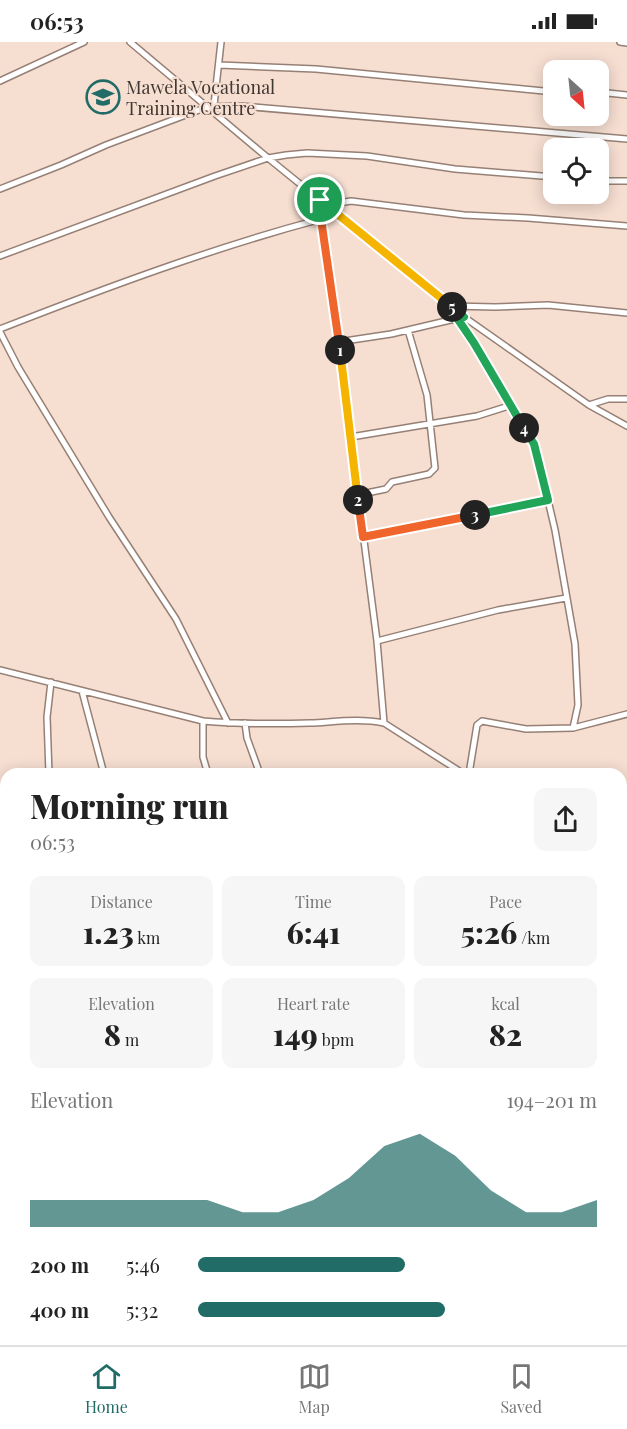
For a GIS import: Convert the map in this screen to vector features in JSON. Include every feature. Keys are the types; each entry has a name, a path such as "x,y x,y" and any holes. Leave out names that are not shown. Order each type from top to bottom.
{"street":[{"path":"0,81 84,42"},
{"path":"130,42 326,206 464,317 589,405 627,426"},
{"path":"214,105 221,42"},
{"path":"620,42 627,43"},
{"path":"219,65 327,70 543,91"},
{"path":"609,93 627,95"},
{"path":"0,189 106,145 214,105 627,139"},
{"path":"0,256 95,219 268,158 307,153 339,154 455,169 543,176"},
{"path":"609,181 627,181"},
{"path":"320,200 377,641 384,723"},
{"path":"326,206 351,201 464,215 627,226"},
{"path":"228,723 176,619 109,517 23,376 0,331 64,304 234,244 321,219"},
{"path":"451,306 548,305 627,313"},
{"path":"338,342 408,330 464,317"},
{"path":"457,318 534,444 555,530 574,644 578,705 573,728"},
{"path":"357,495 386,489 396,480 433,472 435,464 427,395 408,330"},
{"path":"589,405 608,399 627,399"},
{"path":"351,437 477,416 512,405"},
{"path":"363,537 548,500"},
{"path":"377,641 498,610 566,598"},
{"path":"0,670 203,721 245,723 370,720 384,723 455,768"},
{"path":"48,768 47,717 51,682"},
{"path":"82,691 102,768"},
{"path":"470,768 477,725 482,721 526,729 573,728 627,714"},
{"path":"203,721 203,757 206,768"},
{"path":"245,723 247,738 258,768"}],"place":[{"name":"Mawela Vocational Training Centre","path":"103,97"}],"route":[{"path":"320,200 464,317 457,318 534,444 548,500 363,537 320,200"}]}
